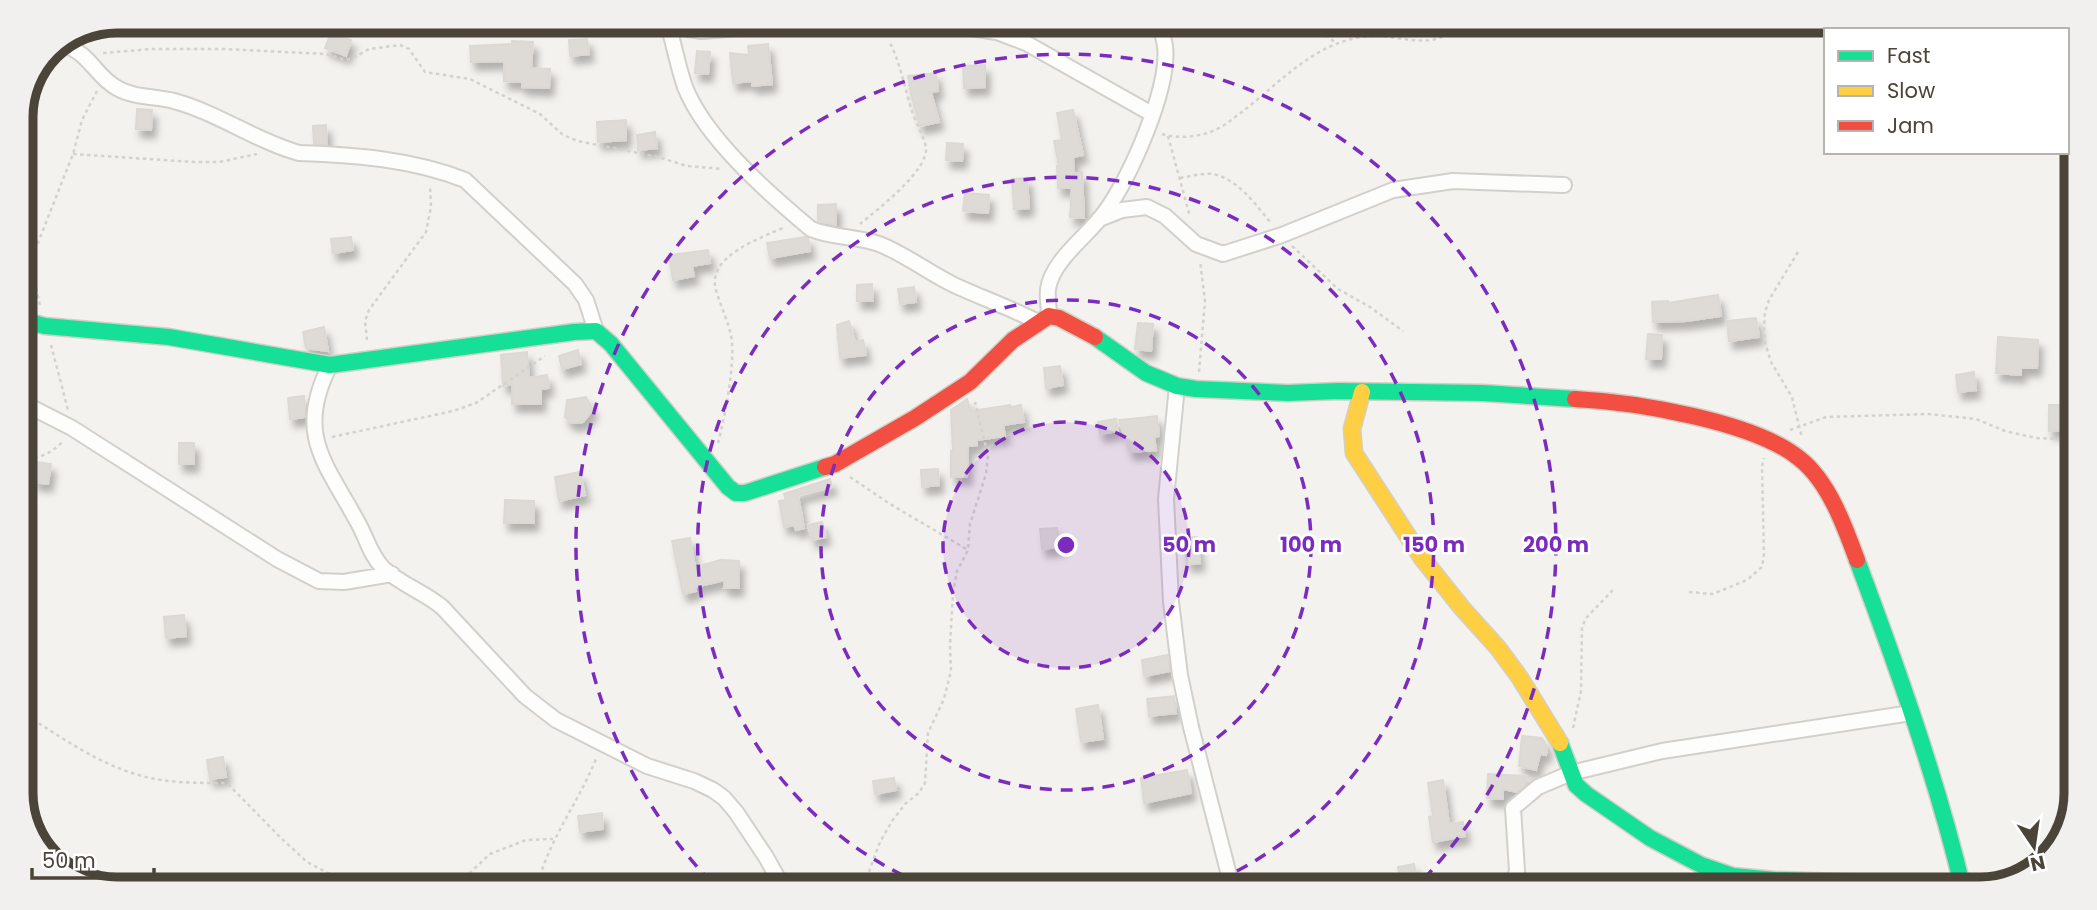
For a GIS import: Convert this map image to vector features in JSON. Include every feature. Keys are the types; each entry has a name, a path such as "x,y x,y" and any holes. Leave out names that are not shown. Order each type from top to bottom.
{"street":[{"path":"670,33 685,87 694,105 725,148 811,229 822,234 880,245 954,285 1043,319 1059,318 1094,337 1146,373 1177,386 1289,393 1483,393 1611,401 1714,421 1770,440 1801,459 1821,483 1841,516 1889,646 1952,842 1960,877"},
{"path":"1000,33 1026,43 1149,121"},
{"path":"70,48 82,55 115,88 175,102 299,153 384,159 428,168 465,180 575,284 586,300 596,331 611,344 728,487 736,493 745,493 835,464 915,418 970,382 1013,340 1043,319 1055,269 1099,219 1125,179 1162,82 1165,47 1162,33"},
{"path":"1099,219 1122,210 1147,207 1165,216 1196,244 1223,254 1294,230 1393,190 1453,181 1564,185"},
{"path":"33,323 169,337 330,365 585,330 596,331"},
{"path":"330,365 320,384 314,409 314,424 327,469 358,522 374,557 392,574 428,595 442,607 525,696 556,720 647,766 694,781 724,798 761,848 777,877"},
{"path":"1177,386 1166,499 1171,602 1182,688 1230,875"},
{"path":"1363,392 1351,425 1354,453 1422,558 1520,678 1564,749 1576,785 1650,838 1701,865 1744,877"},
{"path":"33,408 72,428 277,559 319,581 344,582 392,574"},
{"path":"1515,877 1517,871 1513,808 1538,787 1571,773 1662,751 1911,713"}],"path":[{"path":"844,237 914,174 926,154 925,143 915,122 897,59 885,33"},
{"path":"1324,33 1337,44"},
{"path":"1168,136 1214,131 1292,70 1337,44 1375,36 1431,40 1450,33"},
{"path":"82,55 152,49 224,49 326,54 346,60 369,48 400,45 409,49 425,72 470,79 540,114 563,135 579,141 659,157 687,166 711,169 745,167"},
{"path":"33,255 72,154 82,120 103,78"},
{"path":"1149,121 1168,136 1190,218"},
{"path":"72,154 219,162 253,155 276,144"},
{"path":"369,360 366,314 426,232 431,207 428,168"},
{"path":"711,467 720,435 732,345 728,323 714,284 715,273 726,259 740,248 801,221"},
{"path":"1196,244 1205,301 1201,361 1196,389"},
{"path":"1798,252 1769,300 1764,327 1765,343 1771,362 1792,397 1811,471"},
{"path":"33,269 72,428 58,447 33,459"},
{"path":"318,439 380,428 477,403 547,355"},
{"path":"867,877 880,842 892,821 925,783 928,733 944,699 951,671 953,593 957,571 968,550 970,524 986,474 988,456 970,382"},
{"path":"1689,592 1713,594 1746,580 1762,567 1762,466 1770,440 1799,426 1826,418 1928,414 1976,419 2005,431 2036,438 2064,438"},
{"path":"828,466 857,480 890,504 968,550"},
{"path":"1564,749 1575,723 1581,691 1582,627 1586,618 1613,590"},
{"path":"33,720 81,750 131,773 176,782 229,785 307,862 335,877"},
{"path":"540,877 555,839 585,786 603,743"},
{"path":"465,877 490,854 526,840 555,839"}],"building":[{"path":"331,33 351,40 346,56 325,48"},
{"path":"587,39 589,54 570,56 569,40"},
{"path":"512,41 533,42 531,68 550,69 549,88 522,87 522,82 504,81 504,61 471,62 470,46 512,44"},
{"path":"768,44 772,84 752,86 752,81 733,83 730,53 749,55 748,46"},
{"path":"697,51 710,52 708,74 695,73"},
{"path":"985,65 985,87 964,88 963,66"},
{"path":"936,73 938,91 931,92 939,122 920,126 908,76"},
{"path":"137,109 152,110 151,130 136,129"},
{"path":"1073,110 1083,155 1073,157 1074,175 1082,173 1084,218 1070,217 1072,188 1058,188 1059,166 1054,141 1062,140 1057,113"},
{"path":"626,120 626,140 598,142 597,122"},
{"path":"326,125 327,145 314,144 313,126"},
{"path":"655,132 657,148 638,150 637,135"},
{"path":"947,143 963,144 962,161 946,160"},
{"path":"1027,178 1029,208 1014,209 1012,179"},
{"path":"965,193 989,195 988,213 963,211"},
{"path":"836,204 836,225 818,221 818,205"},
{"path":"351,237 353,250 333,253 331,239"},
{"path":"808,238 810,251 770,258 767,243"},
{"path":"708,250 710,263 692,266 694,276 673,280 669,255"},
{"path":"872,284 873,301 857,301 857,285"},
{"path":"914,287 916,302 900,304 898,289"},
{"path":"1718,295 1721,316 1653,322 1652,302 1668,303"},
{"path":"1756,318 1759,337 1729,341 1727,321"},
{"path":"849,321 855,342 863,340 866,355 840,358 837,325"},
{"path":"1138,323 1153,324 1151,351 1135,349"},
{"path":"324,327 328,351 306,348 303,332"},
{"path":"1648,334 1662,335 1661,359 1646,359"},
{"path":"1998,337 2038,340 2037,368 2021,368 2021,375 1996,373"},
{"path":"578,350 581,364 562,369 559,356"},
{"path":"527,352 529,378 547,375 549,388 541,389 541,404 512,404 512,384 503,386 501,355"},
{"path":"1060,366 1063,385 1046,388 1044,368"},
{"path":"1974,372 1976,390 1958,392 1956,375"},
{"path":"304,396 305,417 290,419 288,398"},
{"path":"586,397 593,410 583,422 572,423 565,417 567,400"},
{"path":"967,399 971,411 1021,405 1024,422 1003,425 1005,436 977,440 977,445 968,446 967,477 951,477 951,410"},
{"path":"2049,405 2064,405 2064,430 2049,431"},
{"path":"1157,416 1159,436 1154,437 1156,450 1130,452 1119,420"},
{"path":"1116,419 1118,431 1100,434 1098,422"},
{"path":"179,443 194,443 194,464 179,464"},
{"path":"36,462 51,464 48,484 33,482"},
{"path":"938,469 939,485 922,487 921,470"},
{"path":"580,472 585,495 559,501 555,477"},
{"path":"830,479 832,487 798,495 804,528 796,530 794,525 784,527 779,501 786,500 784,494"},
{"path":"505,500 534,501 534,523 504,523"},
{"path":"822,522 826,537 812,540 808,525"},
{"path":"1057,528 1060,547 1042,549 1040,529"},
{"path":"1197,537 1200,563 1187,564 1184,538"},
{"path":"690,538 695,567 721,560 739,561 739,588 724,588 725,580 695,587 696,591 683,594 672,541"},
{"path":"184,615 186,636 166,638 164,617"},
{"path":"1168,655 1170,671 1144,676 1142,660"},
{"path":"1174,696 1176,713 1149,716 1147,699"},
{"path":"1098,705 1103,739 1081,742 1076,709"},
{"path":"1522,736 1542,738 1547,747 1546,755 1540,754 1536,770 1519,766"},
{"path":"223,757 226,777 210,779 207,760"},
{"path":"1187,770 1191,793 1144,803 1141,778"},
{"path":"1488,774 1526,776 1524,786 1517,792 1503,789 1503,799 1487,798"},
{"path":"894,778 896,790 875,794 873,781"},
{"path":"1443,780 1449,824 1463,822 1465,836 1433,842 1429,817 1433,816 1428,783"},
{"path":"602,813 603,829 580,832 578,816"},
{"path":"1414,864 1416,877 1400,877 1398,867"}],"traffic: fast":[{"path":"33,323 169,337 330,365 596,331 611,344 728,487 736,493 745,493 825,467"},
{"path":"1095,337 1146,373 1177,386 1196,389 1288,393 1483,393 1575,399"},
{"path":"1857,560 1915,723 1960,877"},
{"path":"1560,743 1576,785 1586,794 1650,838 1701,865 1744,877"}],"traffic: slow":[{"path":"1362,392 1352,429 1354,453 1422,558 1498,648 1560,743"}],"traffic: jam":[{"path":"825,467 835,464 915,418 970,382 1013,340 1049,316 1059,318 1095,337"},
{"path":"1575,399 1629,404 1692,416 1754,434 1780,446 1800,459 1828,492 1857,560"}]}
